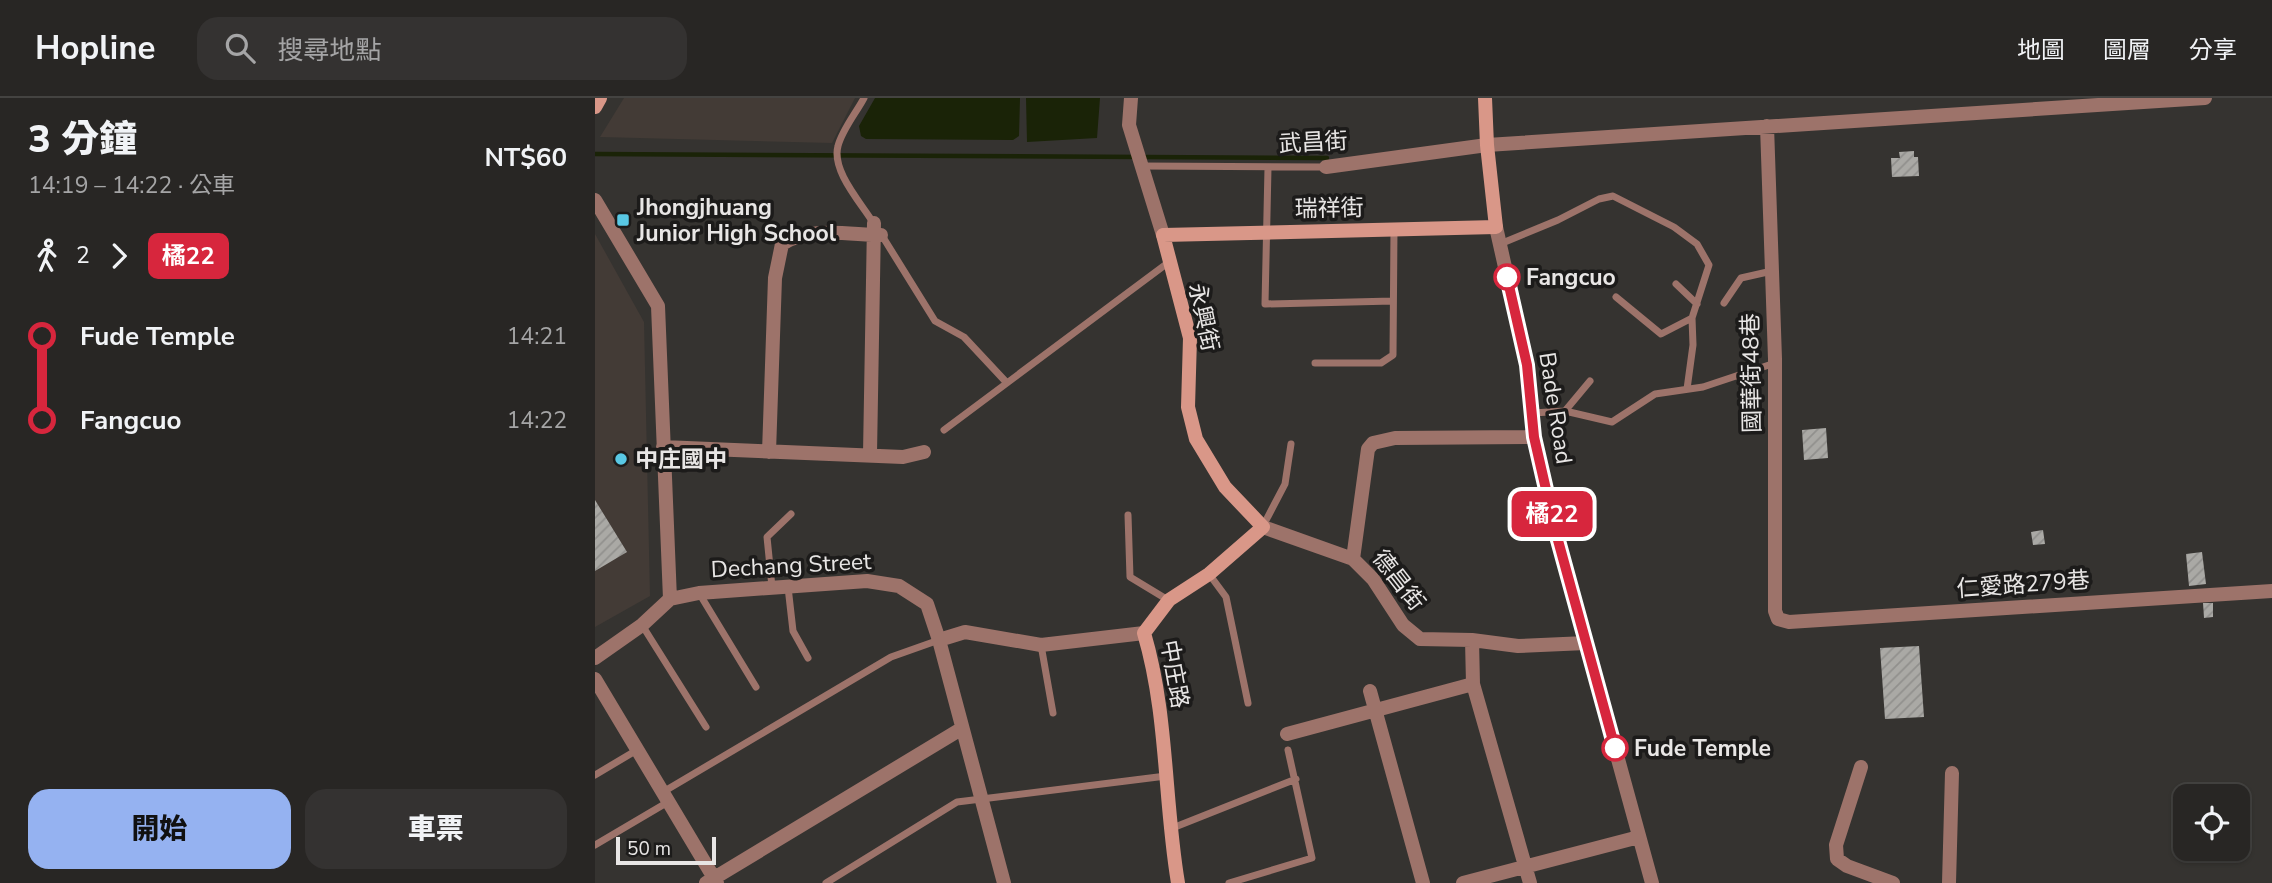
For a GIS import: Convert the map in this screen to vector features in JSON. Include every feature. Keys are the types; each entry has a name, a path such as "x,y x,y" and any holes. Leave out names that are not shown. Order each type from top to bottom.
{"street":[{"path":"595,107 600,98"},
{"name":"永興街","path":"1131,98 1129,125 1163,235 1190,338 1188,407 1196,439 1225,487 1263,527"},
{"name":"Bade Road","path":"1485,98 1496,227 1527,365 1534,437 1586,643 1652,883"},
{"name":"武昌街","path":"1326,167 1487,145 2205,98"},
{"name":"國華街48巷","path":"1766,126 1775,363 1775,611 1778,619"},
{"path":"595,200 658,306 670,599 642,625 595,658"},
{"name":"瑞祥街","path":"1163,235 1496,227"},
{"path":"769,452 775,278 782,244 791,238 808,234 876,231 870,454"},
{"path":"1353,559 1368,449 1373,443 1395,438 1534,437"},
{"path":"663,447 903,457 923,452"},
{"name":"德昌街","path":"1263,527 1353,559 1373,579 1403,625 1420,639 1472,640 1518,646 1586,643"},
{"name":"中庄路","path":"1178,883 1169,829 1158,700 1144,633 1169,600 1209,574 1263,527"},
{"name":"Dechang Street","path":"670,599 699,593 867,581 899,586 927,604 1004,883"},
{"name":"仁愛路279巷","path":"1778,619 1789,622 2272,591"},
{"path":"939,640 965,632 1041,645 1144,633"},
{"path":"1472,640 1473,684 1530,883"},
{"path":"595,680 712,882 961,729"},
{"path":"1287,734 1473,684"},
{"path":"1370,691 1423,883"},
{"path":"1861,767 1836,845 1837,859 1847,866 1893,883"},
{"path":"1949,883 1952,774"},
{"path":"1463,883 1639,838"}],"lane":[{"path":"864,98 838,146 837,158 841,170 876,231 935,321 964,337 1007,383"},
{"name":"武昌街","path":"1139,159 1268,168 1326,167"},
{"path":"1268,168 1265,304 1393,301"},
{"path":"1500,244 1558,220 1588,204 1613,196 1675,227 1697,244 1709,265 1692,318 1693,345 1687,389"},
{"path":"1315,363 1388,361 1393,355 1394,229"},
{"path":"944,430 1168,262"},
{"path":"1724,303 1741,278 1772,271"},
{"path":"1676,284 1697,304"},
{"path":"1616,297 1661,334 1669,332 1681,321 1692,318"},
{"path":"1532,413 1565,411 1612,422 1655,394 1703,387 1775,363"},
{"path":"1565,411 1590,381"},
{"path":"1263,527 1285,484 1291,444"},
{"path":"772,587 767,537 791,513"},
{"path":"1128,515 1129,577 1169,600"},
{"path":"1209,574 1226,597 1248,703"},
{"path":"788,586 793,631 808,658"},
{"path":"699,593 757,687"},
{"path":"642,625 706,727"},
{"path":"595,845 665,797 891,657 939,640"},
{"path":"1041,645 1053,713"},
{"path":"595,775 637,750"},
{"path":"1229,883 1312,858 1288,750"},
{"path":"827,883 957,802 1166,775"},
{"path":"1169,829 1296,779"}],"shaded area":[{"path":"624,98 855,98 832,143 600,137"},
{"path":"875,98 1020,98 1019,136 1013,140 866,139 861,136 859,126"},
{"path":"1026,98 1100,98 1097,138 1027,142"},
{"name":"中庄國中","path":"595,234 644,322 650,596 595,627"}],"building":[{"path":"1914,151 1914,157 1918,157 1919,176 1892,177 1891,158 1900,158 1899,152"},
{"path":"1826,428 1828,458 1804,460 1802,430"},
{"path":"595,500 627,552 595,571"},
{"path":"2043,530 2045,544 2033,545 2031,532"},
{"path":"2202,552 2206,584 2189,586 2186,554"},
{"path":"2203,603 2213,603 2213,617 2204,618"},
{"path":"1919,646 1924,717 1885,719 1880,648"}],"waterway":[{"path":"595,154 1327,158"}],"bus line":[{"name":"橘22","path":"1507,277 1527,365 1534,437 1556,533 1615,748"}],"place":[{"name":"Jhongjhuang Junior High School","path":"623,220"},
{"name":"Fangcuo","path":"1507,277"},
{"name":"中庄國中","path":"621,459"},
{"name":"Fude Temple","path":"1615,748"}]}
